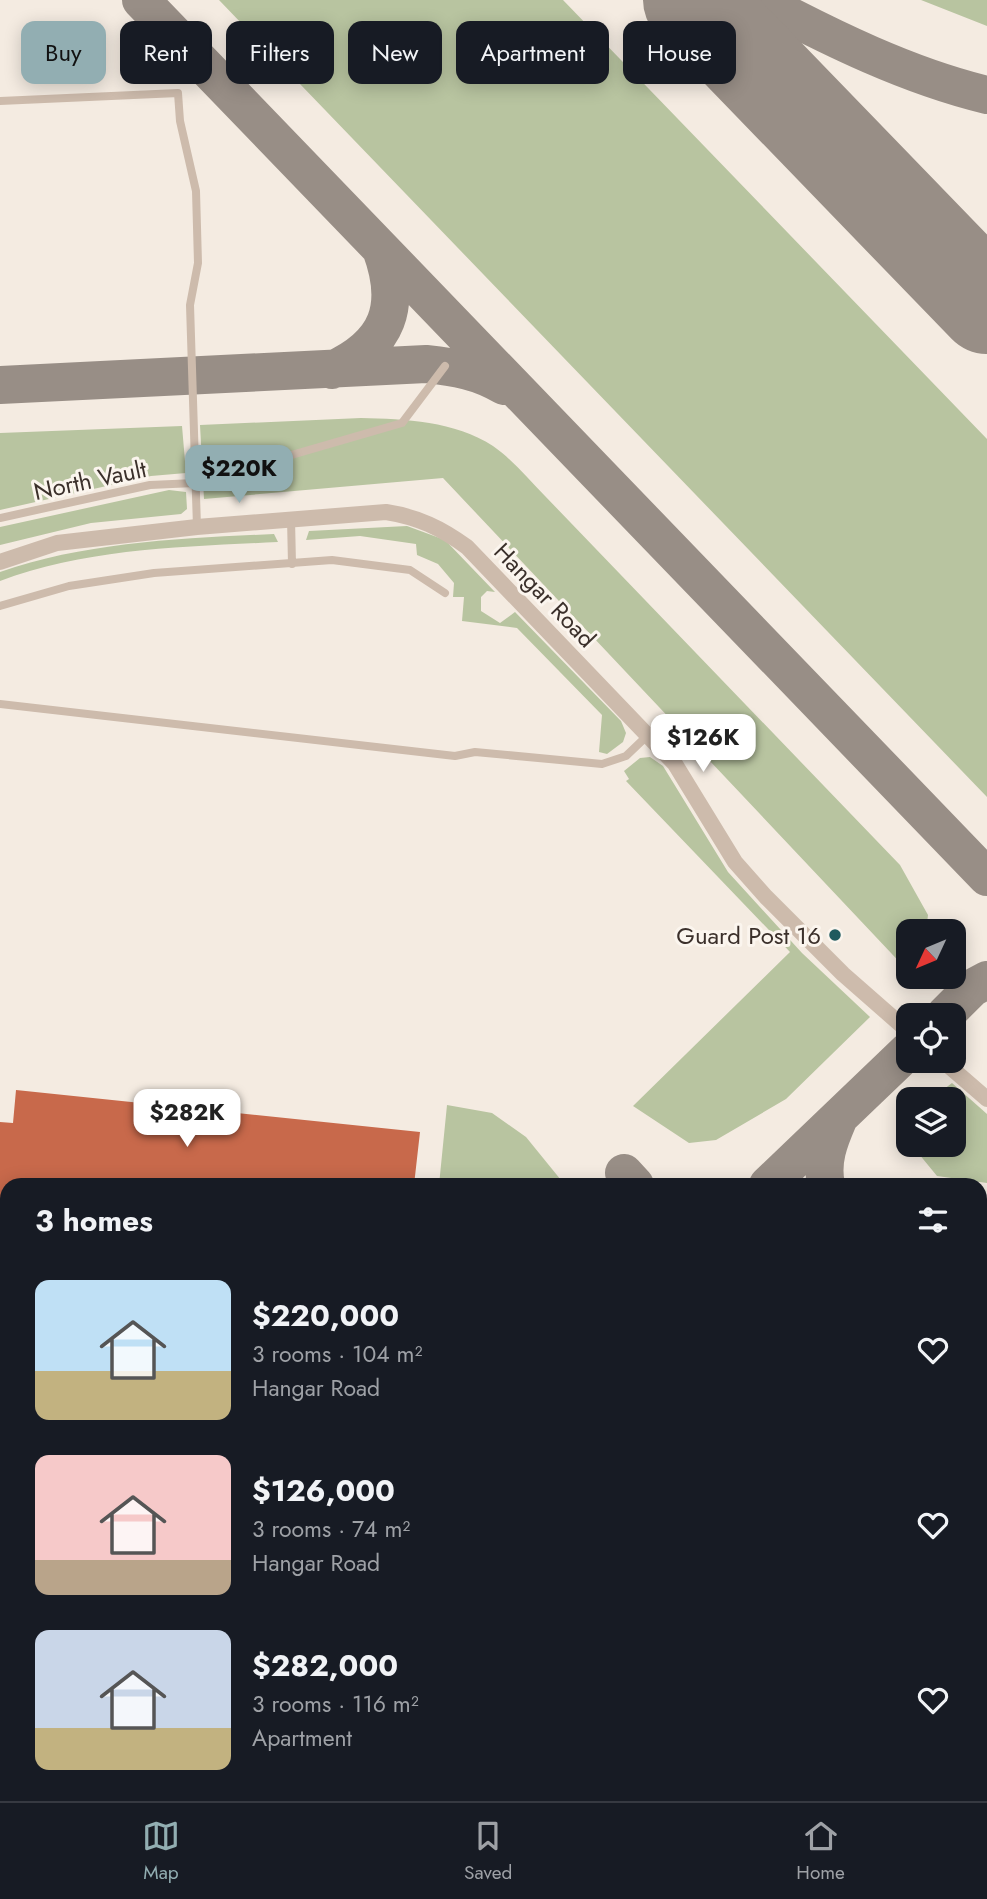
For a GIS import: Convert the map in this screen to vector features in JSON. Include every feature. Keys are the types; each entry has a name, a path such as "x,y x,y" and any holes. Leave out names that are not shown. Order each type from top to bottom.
{"street":[{"name":"Hangar Road","path":"0,562 57,543 197,527 387,512 416,517 446,532 467,547 675,764 735,862 766,897 843,974 896,1020"},
{"path":"957,1073 987,1099"}],"lane":[{"path":"0,101 178,93 180,121 197,191 198,263 190,305 197,527"},
{"name":"North Vault","path":"0,519 150,485 195,483 402,423 445,366"},
{"path":"291,519 292,564"},
{"path":"0,606 69,586 154,573 332,560 410,570 445,593"},
{"path":"0,704 455,756 475,752 602,764 626,756 648,735"}],"green space":[{"path":"219,0 563,0 583,21 456,21 456,84 609,84 609,48 623,62 623,84 644,84 987,439 987,797 300,84 334,84 334,21 239,21"},
{"path":"921,0 987,0 987,26"},
{"path":"361,418 412,421 463,431 493,446 520,470 900,865 928,915 928,919 896,919 896,958 443,478 204,499 200,425"},
{"path":"182,426 186,473 151,476 0,510 0,433"},
{"path":"169,490 186,492 187,509 181,514 91,523 0,545 0,527"},
{"path":"407,526 445,540 495,592 487,591 481,597 481,611 500,623 515,612 621,721 626,733 623,742 607,754 599,752 602,715 517,628 462,621 464,597 453,597 454,583 438,564 417,555 416,544 360,536 306,540 309,531"},
{"path":"274,534 278,542 102,555 33,570 0,581 0,572 66,554 136,543"},
{"path":"650,757 663,766 728,872 802,953 870,1017 786,1099 716,1140 689,1143 633,1106 790,952 626,781 629,779 624,771 640,758"},
{"path":"966,1095 987,1114 987,1178 937,1176 921,1157 966,1157"},
{"path":"447,1105 492,1113 526,1137 559,1178 440,1178"}],"building":[{"path":"16,1090 420,1132 415,1178 0,1178 0,1122 13,1123"}],"taxiway":[{"path":"141,0 987,877"},
{"path":"759,0 899,67 987,95"},
{"path":"332,370 367,348 386,321 390,288 381,249"},
{"path":"0,385 426,364 466,370 504,386"},
{"path":"957,1003 972,988 987,980"},
{"path":"775,1178 896,1062"},
{"path":"825,1178 825,1159 838,1120"},
{"path":"624,1173 629,1178"}],"runway":[{"path":"692,0 987,305"}],"place":[{"name":"Guard Post 16","path":"835,935"}]}
